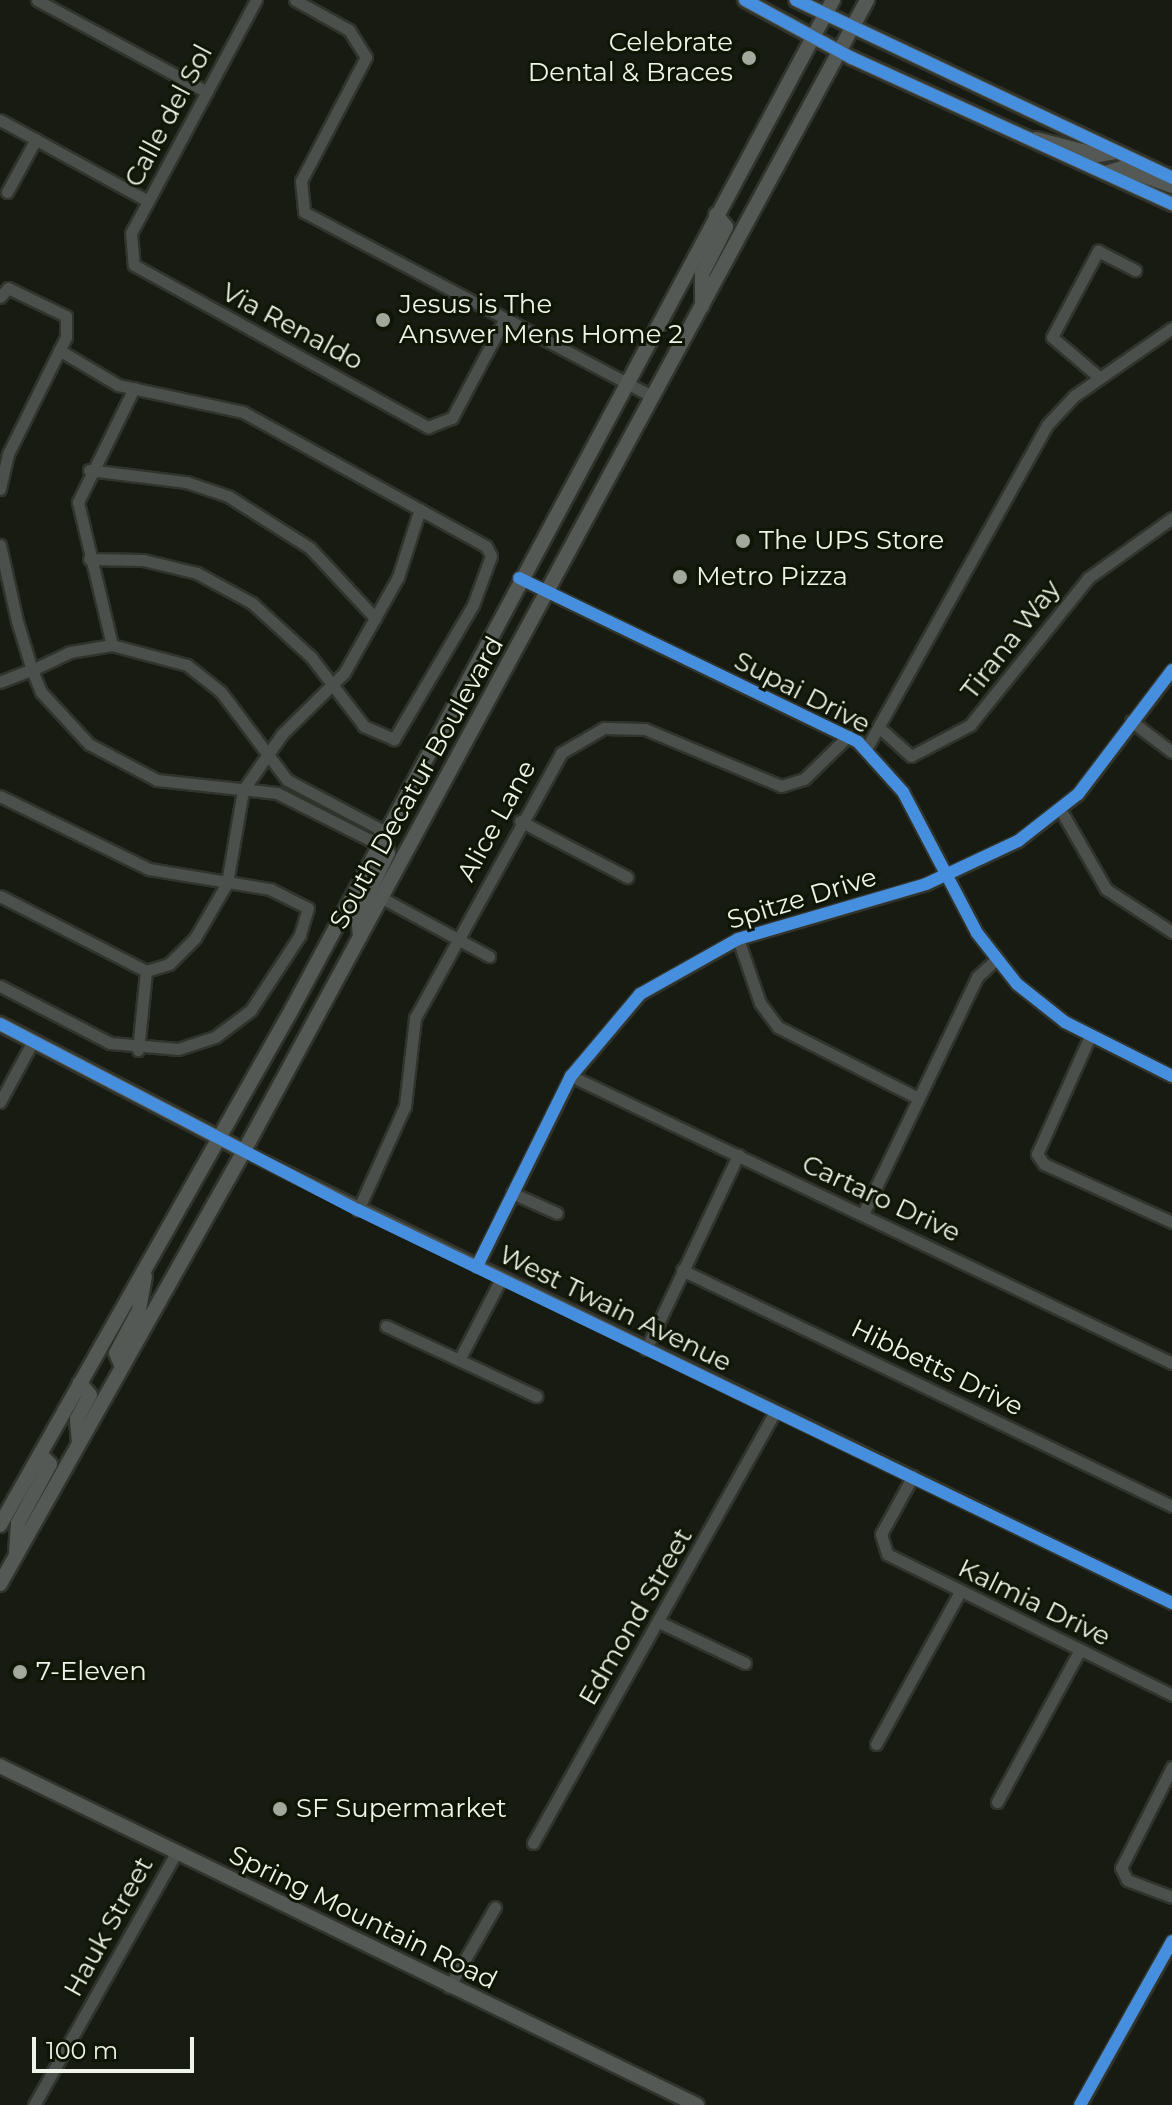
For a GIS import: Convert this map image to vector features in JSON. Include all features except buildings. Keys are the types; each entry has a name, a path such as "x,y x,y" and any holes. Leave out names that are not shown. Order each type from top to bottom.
{"main road":[{"path":"745,0 839,52 1172,204"},
{"path":"796,0 1172,178"},
{"name":"South Decatur Boulevard","path":"0,1525 219,1138 833,0"},
{"name":"South Decatur Boulevard","path":"0,1584 244,1151 867,0"},
{"path":"1028,139 1058,140 1098,155 1116,152"},
{"path":"1105,173 1122,168 1172,186"},
{"path":"702,306 702,274 726,227 716,214"},
{"path":"360,938 358,914 388,853 382,839"},
{"name":"West Twain Avenue","path":"0,1024 244,1151"},
{"path":"122,1367 116,1353 139,1310 147,1265"},
{"path":"79,1444 77,1419 90,1395 80,1383"},
{"path":"15,1557 18,1523 50,1464 40,1454"},
{"name":"Spring Mountain Road","path":"3,1773 697,2105"}],"street":[{"path":"37,0 207,92"},
{"name":"Calle del Sol","path":"128,255 148,201 256,0"},
{"path":"295,0 365,47 366,57 301,181 299,202 313,219 623,386 653,397"},
{"path":"0,120 148,201"},
{"path":"7,192 36,139"},
{"path":"1100,378 1052,337 1098,251 1135,270"},
{"name":"Via Renaldo","path":"128,255 143,272 428,427 440,426 452,418 503,322"},
{"path":"0,297 8,288 66,316 59,350 8,454 0,489"},
{"path":"869,751 884,733 1035,444 1074,396 1172,328"},
{"path":"59,350 134,388 243,412 486,546 490,572 403,733 384,738 364,726 311,657 252,603 197,573 143,560 89,559"},
{"path":"112,645 89,559 78,502 89,470 134,388"},
{"path":"89,470 186,482 228,496 310,548 375,618"},
{"path":"0,896 146,971 169,964 195,938 227,883 243,790 265,754 332,687 398,577 420,509"},
{"name":"Tirana Way","path":"884,733 911,756 970,725 1077,589 1172,518"},
{"path":"0,545 32,670 63,717 124,768 200,789 277,793 370,840 382,839 378,828 287,780 221,692 187,665 112,645 32,670 0,682"},
{"name":"Supai Drive","path":"519,578 848,736 869,751 903,792 947,876 996,959 1017,984 1090,1036 1172,1076"},
{"name":"Spitze Drive","path":"477,1266 571,1076 640,994 738,939 947,876 1060,809 1172,670"},
{"path":"1131,721 1172,752"},
{"name":"Alice Lane","path":"358,1210 405,1106 415,1018 520,821 561,753 604,728 645,729 781,786 804,779 848,736"},
{"path":"0,796 149,869 293,896 308,908 300,935 235,1024 197,1044 138,1050 93,1037 0,986"},
{"path":"1060,809 1106,889 1172,932"},
{"path":"520,821 627,877"},
{"path":"382,898 489,956"},
{"path":"738,939 760,1003 778,1027 918,1098"},
{"path":"863,1214 977,977 996,959"},
{"path":"138,1050 146,971"},
{"path":"1090,1036 1037,1154 1044,1164 1172,1222"},
{"path":"0,1102 33,1041"},
{"name":"Cartaro Drive","path":"571,1076 1172,1363"},
{"name":"West Twain Avenue","path":"244,1151 358,1210 1172,1603"},
{"path":"646,1349 738,1155"},
{"path":"512,1193 557,1213"},
{"name":"Hibbetts Drive","path":"682,1270 1172,1506"},
{"path":"459,1360 501,1279"},
{"path":"386,1326 536,1396"},
{"name":"Edmond Street","path":"533,1843 661,1623 775,1411"},
{"name":"Kalmia Drive","path":"913,1476 884,1525 882,1545 895,1561 1172,1695"},
{"path":"876,1744 960,1592"},
{"path":"661,1623 745,1663"},
{"path":"997,1802 1080,1650"},
{"path":"1172,1767 1121,1868 1127,1880 1172,1897"},
{"name":"Hauk Street","path":"34,2105 175,1855"},
{"path":"449,1987 495,1907"},
{"path":"1080,2105 1167,1961 1172,1941"}],"cycle path":[{"path":"745,0 852,58 1172,204"},
{"path":"796,0 1172,178"},
{"path":"519,578 858,742 903,792 977,933 1017,984 1065,1022 1172,1076"},
{"path":"477,1266 571,1076 640,994 738,939 926,884 1018,841 1078,794 1172,670"},
{"path":"0,1024 358,1210 1172,1603"},
{"path":"1080,2105 1172,1941"}],"place":[{"name":"Celebrate Dental & Braces","path":"749,58"},
{"name":"Jesus is The Answer Mens Home 2","path":"383,320"},
{"name":"The UPS Store","path":"743,541"},
{"name":"Metro Pizza","path":"680,577"},
{"name":"7-Eleven","path":"20,1672"},
{"name":"SF Supermarket","path":"280,1809"}]}
